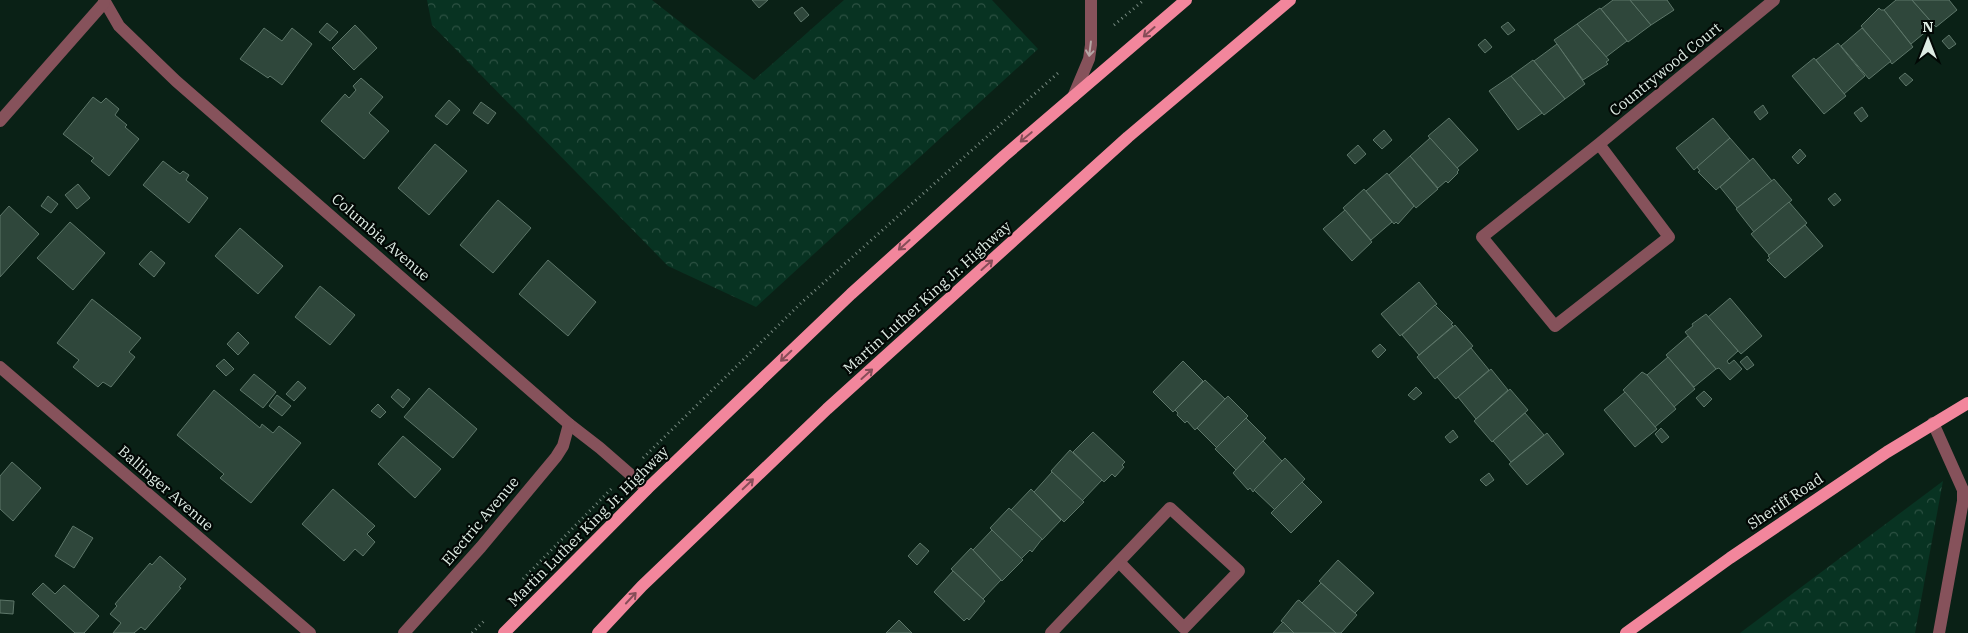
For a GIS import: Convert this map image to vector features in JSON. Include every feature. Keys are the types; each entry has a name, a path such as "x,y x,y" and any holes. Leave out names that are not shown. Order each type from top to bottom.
{"main road":[{"name":"Martin Luther King Jr. Highway","path":"504,633 647,490 851,294 1004,156 1186,0"},
{"name":"Martin Luther King Jr. Highway","path":"598,633 642,586 835,402 1128,137 1290,0"},
{"name":"Sheriff Road","path":"1626,633 1739,552 1887,452 1968,403"}],"street":[{"path":"1073,97 1089,59 1091,0"},
{"name":"Countrywood Court","path":"1599,144 1668,237 1555,326 1482,237 1599,144 1774,0"},
{"path":"0,121 104,1"},
{"name":"Columbia Avenue","path":"104,1 119,26 176,81 647,490"},
{"name":"Ballinger Avenue","path":"0,367 310,633"},
{"path":"1933,423 1963,490 1963,501 1939,633"},
{"name":"Electric Avenue","path":"404,633 481,547 556,457 563,446 569,424"},
{"path":"1051,633 1170,508 1239,571 1184,628 1119,562"}],"path":[{"path":"1112,27 1144,0"},
{"path":"712,389 802,303 1031,95"}],"green space":[{"path":"427,0 652,0 754,80 844,0 992,0 1038,49 756,307 668,266 432,25"},
{"path":"1943,481 1915,633 1740,633"}],"building":[{"path":"752,0 768,0 759,8"},
{"path":"1613,0 1630,0 1651,25 1628,42 1601,9"},
{"path":"1630,0 1667,0 1674,10 1651,25"},
{"path":"1896,0 1912,0 1934,25 1911,44 1884,10"},
{"path":"1912,0 1949,0 1957,10 1936,27"},
{"path":"802,7 809,15 801,22 794,13"},
{"path":"1600,8 1627,41 1606,57 1577,24"},
{"path":"1879,8 1884,10 1913,47 1892,64 1861,26"},
{"path":"1508,22 1515,30 1508,35 1501,27"},
{"path":"327,23 338,32 330,41 319,32"},
{"path":"1577,24 1609,60 1606,62 1608,64 1583,80 1554,40"},
{"path":"355,25 377,48 354,70 332,48"},
{"path":"264,28 282,41 292,28 312,44 282,85 240,59"},
{"path":"1862,28 1891,61 1869,79 1841,46"},
{"path":"1949,35 1956,44 1949,49 1942,41"},
{"path":"1485,39 1492,47 1485,53 1478,45"},
{"path":"1838,43 1865,76 1844,94 1816,60"},
{"path":"1557,44 1585,84 1565,99 1534,61"},
{"path":"1814,58 1846,96 1824,114 1792,76"},
{"path":"1533,60 1565,99 1544,115 1511,76"},
{"path":"1905,73 1913,80 1906,86 1899,78"},
{"path":"1511,76 1542,113 1518,130 1489,91"},
{"path":"361,78 383,97 369,113 389,131 364,159 321,121 345,94 349,98 356,90 353,86"},
{"path":"93,97 101,103 106,98 119,109 115,115 139,139 109,176 91,161 94,158 63,134"},
{"path":"449,100 460,110 447,125 435,116"},
{"path":"481,102 496,113 488,124 473,113"},
{"path":"1763,105 1768,113 1760,120 1754,112"},
{"path":"1862,107 1868,116 1861,122 1854,113"},
{"path":"1449,118 1478,150 1457,168 1428,136"},
{"path":"1713,118 1730,138 1694,170 1676,148"},
{"path":"1384,130 1392,140 1382,149 1373,140"},
{"path":"1430,138 1459,170 1448,183 1446,181 1438,188 1410,156"},
{"path":"1730,138 1750,161 1716,190 1698,172 1700,171 1697,167"},
{"path":"435,144 467,171 429,215 398,188"},
{"path":"1358,145 1366,154 1355,164 1347,155"},
{"path":"1800,149 1806,156 1798,164 1792,157"},
{"path":"1410,156 1438,189 1416,208 1389,175"},
{"path":"1753,158 1772,181 1737,208 1720,187"},
{"path":"163,161 180,174 183,171 189,175 186,180 208,198 189,223 143,185"},
{"path":"1387,173 1414,206 1398,224 1396,222 1394,224 1366,191"},
{"path":"1774,179 1792,200 1754,232 1736,209"},
{"path":"78,184 90,198 77,209 65,195"},
{"path":"1364,189 1392,222 1371,240 1343,208"},
{"path":"1835,193 1841,200 1834,206 1828,199"},
{"path":"48,196 58,204 51,213 41,206"},
{"path":"498,200 531,228 493,273 460,245"},
{"path":"1789,202 1807,223 1769,255 1751,234"},
{"path":"9,206 39,234 0,277 0,216"},
{"path":"1345,210 1372,242 1352,261 1323,229"},
{"path":"70,222 105,253 73,290 37,258"},
{"path":"1805,225 1823,246 1785,278 1767,260 1770,258 1768,256"},
{"path":"240,228 283,266 258,294 215,256"},
{"path":"151,251 165,263 154,277 139,264"},
{"path":"548,260 596,302 568,336 519,294"},
{"path":"1419,282 1437,304 1400,336 1381,314"},
{"path":"320,286 355,315 330,345 295,317"},
{"path":"1730,298 1762,336 1741,354 1708,317"},
{"path":"92,299 141,338 129,352 135,357 111,387 103,382 98,387 73,367 79,360 57,343"},
{"path":"1435,305 1453,323 1451,324 1453,326 1419,355 1402,335"},
{"path":"1706,314 1738,351 1727,361 1729,364 1734,360 1742,369 1730,380 1719,368 1716,369 1685,332 1693,326 1692,324"},
{"path":"1455,325 1473,346 1435,379 1417,357"},
{"path":"238,332 249,343 238,355 227,344"},
{"path":"1688,336 1716,369 1694,387 1666,355"},
{"path":"1380,344 1386,350 1378,358 1372,351"},
{"path":"1471,348 1489,370 1456,399 1437,377"},
{"path":"1747,356 1754,365 1747,370 1740,362"},
{"path":"1668,357 1695,389 1674,407 1647,375"},
{"path":"224,359 234,369 226,376 216,366"},
{"path":"1183,361 1203,381 1173,412 1153,392"},
{"path":"1491,369 1508,390 1476,419 1458,397"},
{"path":"1642,372 1647,375 1676,409 1655,427 1623,390"},
{"path":"254,374 276,392 263,408 240,390"},
{"path":"1205,380 1225,399 1195,430 1187,421 1185,423 1177,415 1178,413 1175,410"},
{"path":"298,381 306,388 294,401 286,394"},
{"path":"1416,387 1422,393 1414,400 1408,395"},
{"path":"429,388 477,429 453,458 404,417"},
{"path":"398,389 410,399 403,408 391,397"},
{"path":"1510,389 1528,410 1492,442 1474,421"},
{"path":"214,390 260,428 262,424 273,433 279,426 301,443 251,503 220,478 224,474 177,435"},
{"path":"1704,391 1712,399 1704,407 1696,398"},
{"path":"1625,392 1657,429 1635,447 1604,410"},
{"path":"277,395 291,406 282,416 269,406"},
{"path":"1228,396 1248,416 1217,448 1197,428"},
{"path":"378,404 386,412 380,418 371,411"},
{"path":"1525,413 1544,435 1511,462 1493,441"},
{"path":"1246,418 1266,438 1236,470 1215,449"},
{"path":"1661,428 1669,437 1662,443 1655,434"},
{"path":"1453,430 1458,437 1450,443 1445,437"},
{"path":"1093,432 1125,462 1122,465 1124,467 1115,477 1112,474 1104,482 1073,452"},
{"path":"1547,433 1564,454 1527,485 1509,464"},
{"path":"403,436 441,469 415,498 378,464"},
{"path":"1263,441 1282,461 1253,492 1250,488 1248,490 1233,473"},
{"path":"1070,450 1102,480 1082,501 1051,471"},
{"path":"1285,458 1305,479 1275,510 1254,490"},
{"path":"12,462 41,488 13,521 0,509 0,476"},
{"path":"1052,472 1084,502 1064,522 1034,492"},
{"path":"1489,473 1494,480 1486,486 1480,480"},
{"path":"1302,482 1322,502 1291,533 1271,513"},
{"path":"333,489 375,526 367,534 375,542 363,556 355,549 344,561 302,524"},
{"path":"1031,489 1061,520 1042,540 1011,510"},
{"path":"1009,508 1042,539 1032,552 1030,550 1021,559 990,528"},
{"path":"73,526 93,538 74,568 55,556"},
{"path":"992,530 1023,560 1002,581 973,550"},
{"path":"920,543 929,551 917,565 908,556"},
{"path":"971,548 1001,580 983,599 951,569"},
{"path":"160,556 186,579 179,587 181,588 145,630 141,627 134,633 113,633 121,623 110,614 117,606 115,604 150,563 152,565"},
{"path":"1338,560 1374,593 1355,613 1319,581"},
{"path":"953,571 985,601 969,620 967,618 964,621 934,592"},
{"path":"43,583 55,594 64,585 99,616 84,633 75,633 32,594"},
{"path":"1321,583 1357,615 1341,633 1336,633 1302,603"},
{"path":"0,600 14,601 13,614 0,613"},
{"path":"1299,600 1336,633 1294,633 1281,621"},
{"path":"899,620 912,633 886,633"},
{"path":"1283,622 1294,633 1273,633"}]}
